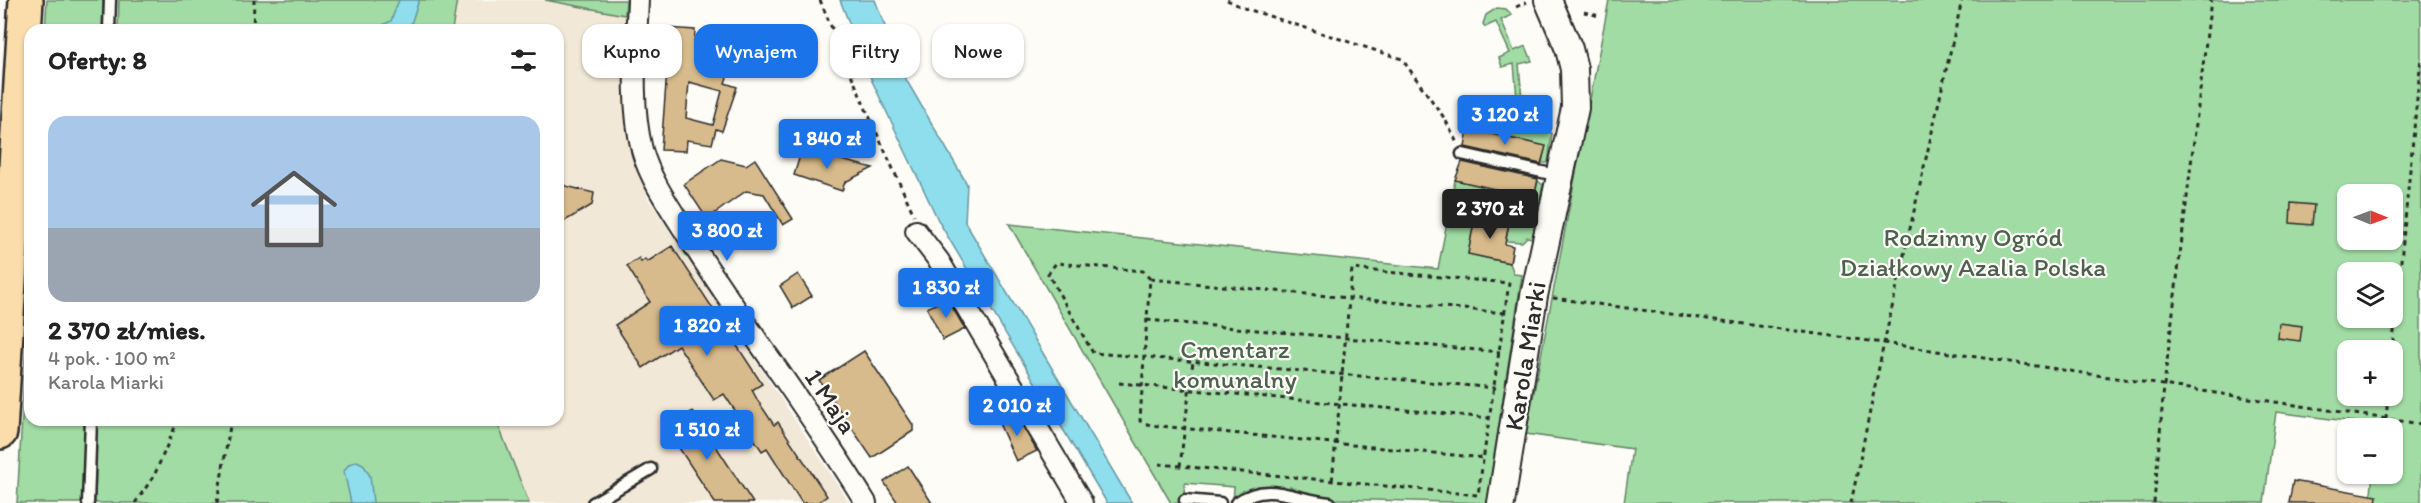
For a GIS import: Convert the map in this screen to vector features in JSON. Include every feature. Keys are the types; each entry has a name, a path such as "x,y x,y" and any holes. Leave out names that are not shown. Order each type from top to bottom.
{"highway":[{"path":"25,24 26,0"},
{"path":"0,432 24,33"}],"street":[{"name":"1 Maja","path":"638,0 636,121 643,153 672,210 861,501"},
{"name":"Karola Miarki","path":"1502,503 1534,296 1575,108 1576,90 1569,50 1548,0"},
{"path":"916,231 939,261 1082,503"}],"lane":[{"path":"109,24 110,0"},
{"path":"1462,154 1560,176"},
{"path":"88,503 92,426"},
{"path":"593,503 651,469"},
{"path":"1236,503 1252,493 1261,491 1289,493 1304,501 1330,503"},
{"path":"1185,500 1220,503"}],"path":[{"path":"253,24 254,0"},
{"path":"820,0 864,105 914,213 916,231"},
{"path":"1227,0 1244,8 1402,59 1445,119 1462,154"},
{"path":"1516,7 1532,0"},
{"path":"1851,503 1884,344 1962,0"},
{"path":"2154,503 2164,386 2211,0"},
{"path":"1584,12 1599,15"},
{"path":"2393,340 2421,58"},
{"path":"1504,389 1093,353 1048,274 1056,263 1143,271 1150,279 1516,314"},
{"path":"1159,464 1332,482 1478,495 1509,283 1352,269 1340,375 1332,482"},
{"path":"1150,279 1140,421 1150,425 1484,458"},
{"path":"1545,297 1884,344 2379,418"},
{"path":"1147,320 1500,352"},
{"path":"1179,467 1186,428 1193,361"},
{"path":"1119,383 1490,418"},
{"path":"2403,421 2421,424"},
{"path":"135,503 154,476 175,426"},
{"path":"217,503 230,426"}],"shaded area":[{"path":"457,0 545,0 625,15 625,24 582,24 582,78 627,78 629,137 648,198 850,503 529,503 497,426 564,426 564,24 453,24"}],"green space":[{"path":"47,0 103,0 102,24 45,24"},
{"path":"119,0 457,0 453,24 118,24"},
{"path":"545,0 626,0 625,15"},
{"name":"Rodzinny Ogród Działkowy Azalia Polska","path":"1609,0 2421,0 2421,503 2370,503 2372,484 2403,484 2403,418 2337,420 2276,412 2264,503 1624,503 1632,449 1526,434"},
{"path":"1497,8 1506,9 1512,15 1501,20 1514,51 1526,46 1532,61 1519,64 1522,99 1534,101 1528,109 1504,103 1504,97 1517,98 1514,64 1502,67 1499,58 1510,53 1496,22 1485,27 1483,24 1486,15"},
{"path":"1474,115 1552,133 1548,163 1542,163 1545,146 1471,129"},
{"name":"Cmentarz komunalny","path":"1455,180 1534,197 1538,181 1543,185 1532,238 1527,237 1522,242 1506,241 1509,223 1475,217 1468,254 1510,263 1514,274 1522,275 1487,503 1336,499 1306,495 1290,486 1288,499 1256,496 1255,503 1233,503 1234,487 1185,483 1183,503 1171,503 1009,224 1438,269"},
{"path":"24,383 24,426 89,426 86,503 17,503"},
{"path":"97,426 497,426 529,503 95,503"}],"water":[{"path":"399,0 419,0 411,24 385,24 391,21"},
{"path":"840,0 875,0 884,24 849,24"},
{"path":"871,78 905,78 967,184 965,222 1132,503 1107,503 939,222"},
{"path":"357,461 363,464 370,476 373,503 351,503 344,471 349,464"}],"building":[{"path":"682,29 694,30 694,78 727,78 725,83 737,87 722,131 716,129 712,144 687,140 686,151 661,150 666,78 682,78","holes":["689,82 722,91 713,125 686,118"]},
{"path":"1468,129 1546,146 1541,164 1465,147"},
{"path":"802,149 873,168 845,182 842,191 794,175"},
{"path":"721,159 746,165 755,159 793,219 783,225 764,194 746,191 707,219 684,184"},
{"path":"1462,162 1538,179 1534,198 1455,180"},
{"path":"564,186 594,193 592,205 564,221"},
{"path":"2291,203 2314,205 2312,225 2290,223"},
{"path":"1475,217 1509,223 1505,244 1513,246 1510,263 1468,254"},
{"path":"672,246 762,384 752,390 758,401 774,425 778,422 827,496 817,503 802,503 767,448 762,451 724,394 714,400 678,345 643,368 615,325 650,302 627,266 639,258 641,262 645,259 647,262"},
{"path":"798,274 812,296 793,308 780,286"},
{"path":"947,298 965,329 943,340 927,308"},
{"path":"2279,323 2302,326 2300,341 2278,338"},
{"path":"864,351 913,425 913,431 872,458 819,380"},
{"path":"693,411 753,503 715,503 666,428"},
{"path":"1015,413 1037,451 1016,461 998,421"},
{"path":"908,466 932,503 898,503 884,482"},
{"path":"2293,481 2377,496 2376,503 2289,503"}]}
